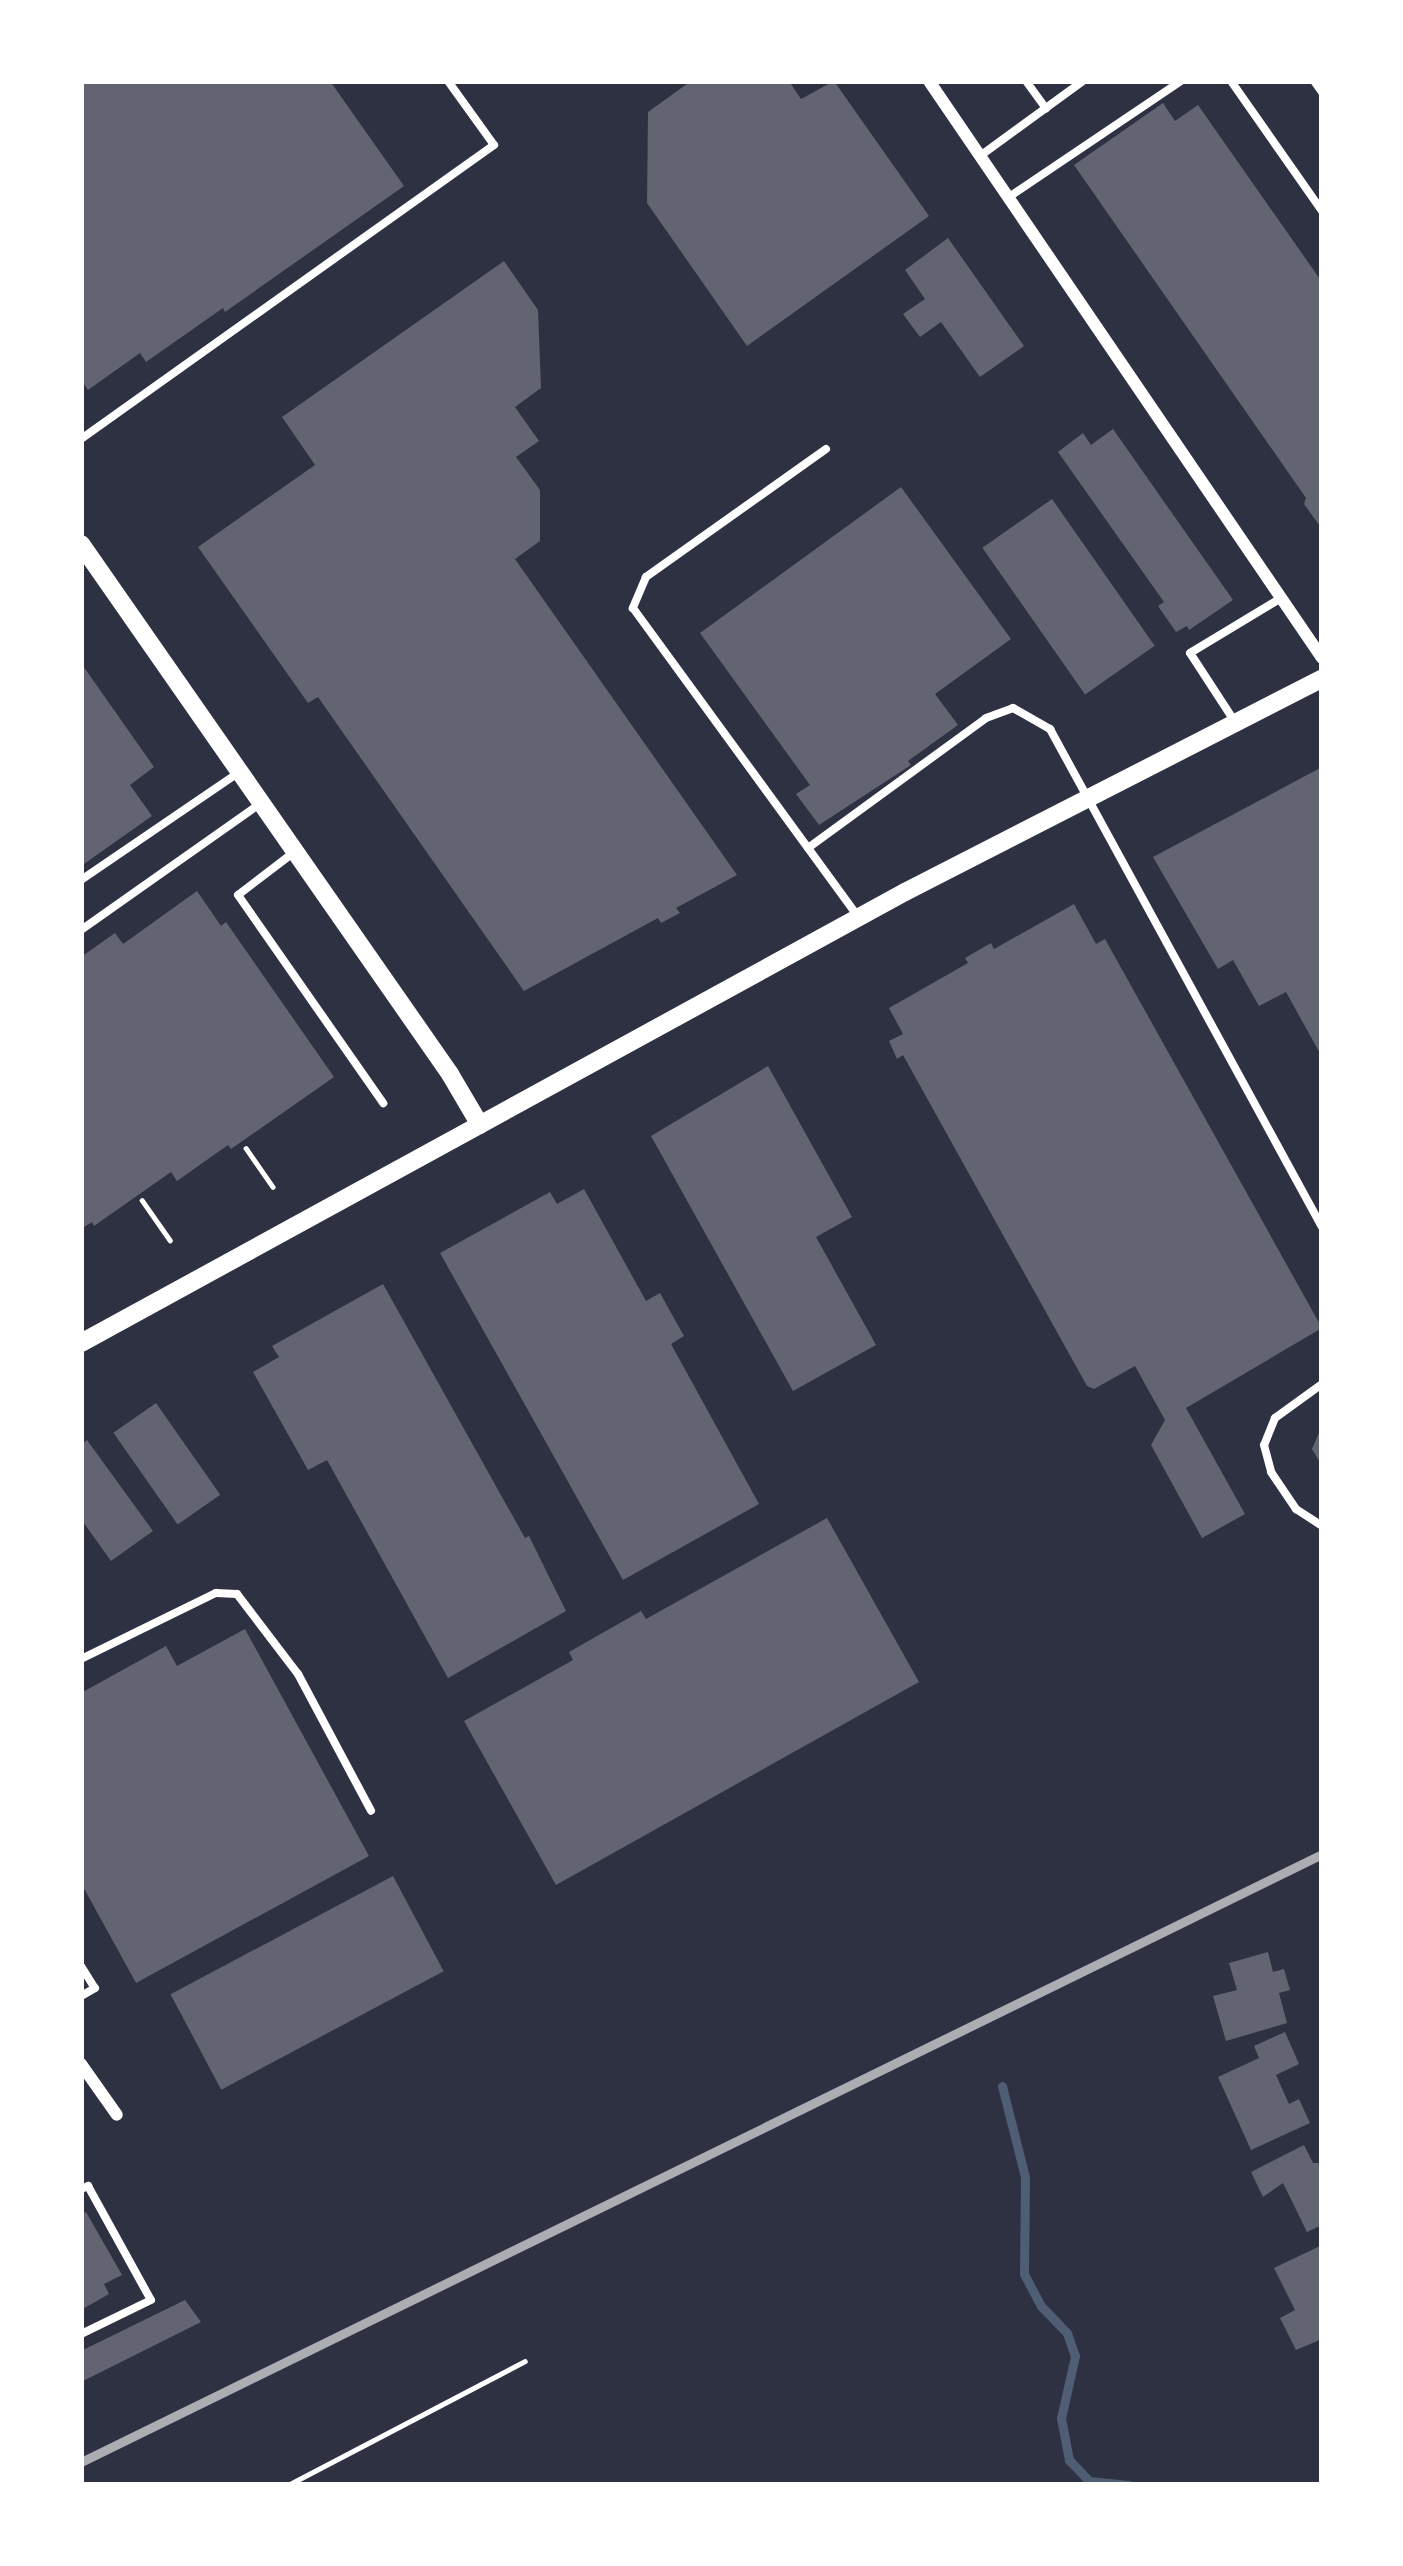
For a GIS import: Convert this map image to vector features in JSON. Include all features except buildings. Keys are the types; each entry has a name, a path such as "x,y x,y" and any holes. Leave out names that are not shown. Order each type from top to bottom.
{"street":[{"path":"929,81 1322,658"},
{"path":"81,544 480,1126"},
{"path":"81,1343 859,918 1322,679"},
{"path":"81,2064 117,2115"}],"lane":[{"path":"81,439 494,145 448,81"},
{"path":"1026,81 1046,109"},
{"path":"980,156 1084,81"},
{"path":"1008,197 1181,81"},
{"path":"1231,81 1322,212"},
{"path":"1314,81 1322,92"},
{"path":"826,449 646,577 633,608 859,918"},
{"path":"1236,723 1190,652 1281,598"},
{"path":"808,848 986,718 1012,707 1050,729 1322,1227"},
{"path":"81,880 239,772"},
{"path":"81,930 262,802"},
{"path":"295,851 238,895 383,1103"},
{"path":"1322,1384 1274,1418 1264,1445 1271,1472 1296,1509 1322,1526"},
{"path":"81,1659 216,1593 237,1594 298,1674 371,1811"},
{"path":"81,1966 95,1988 81,1996"},
{"path":"81,2189 88,2186 151,2300 81,2334"}],"path":[{"path":"246,1148 273,1186"},
{"path":"142,1200 170,1240"},
{"path":"288,2485 525,2361"}],"waterway":[{"path":"1002,2086 1025,2177 1024,2274 1041,2306 1067,2333 1075,2356 1061,2418 1069,2460 1089,2481 1129,2485"}],"railway":[{"path":"81,2462 1322,1854"}]}
